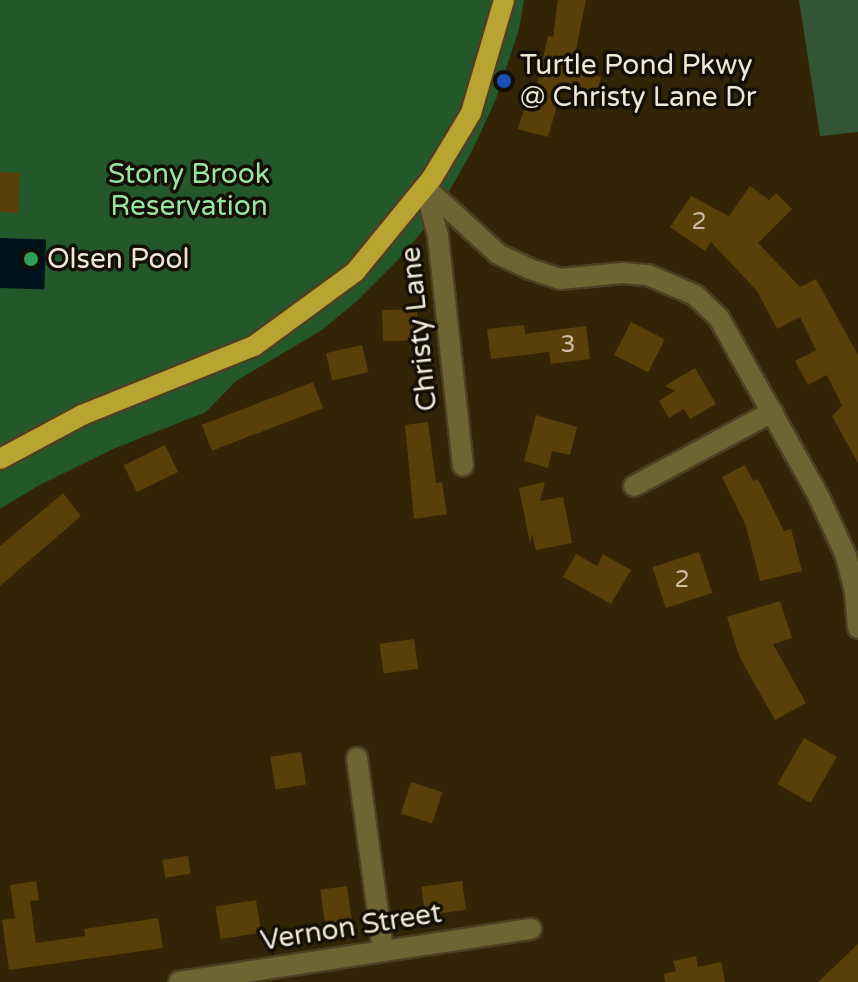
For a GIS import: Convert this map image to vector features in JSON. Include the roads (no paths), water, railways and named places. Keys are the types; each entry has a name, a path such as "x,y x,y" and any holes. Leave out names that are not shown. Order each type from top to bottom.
{"main road":[{"path":"0,459 82,415 254,346 355,272 425,187 471,113 504,0"}],"street":[{"path":"425,187 498,254 530,269 560,279 623,273 648,275 695,295 719,318 819,497 846,556 855,593 858,628"},
{"name":"Christy Lane","path":"425,187 438,236 463,466"},
{"path":"634,486 772,412"},
{"path":"357,758 383,950"},
{"name":"Vernon Street","path":"179,982 531,929"}],"water":[{"path":"0,238 46,240 44,290 0,288"}],"place":[{"name":"Turtle Pond Pkwy @ Christy Lane Dr","path":"504,81"},
{"name":"Olsen Pool","path":"31,259"}],"park label":[{"name":"Stony Brook Reservation","path":"189,190"}]}
